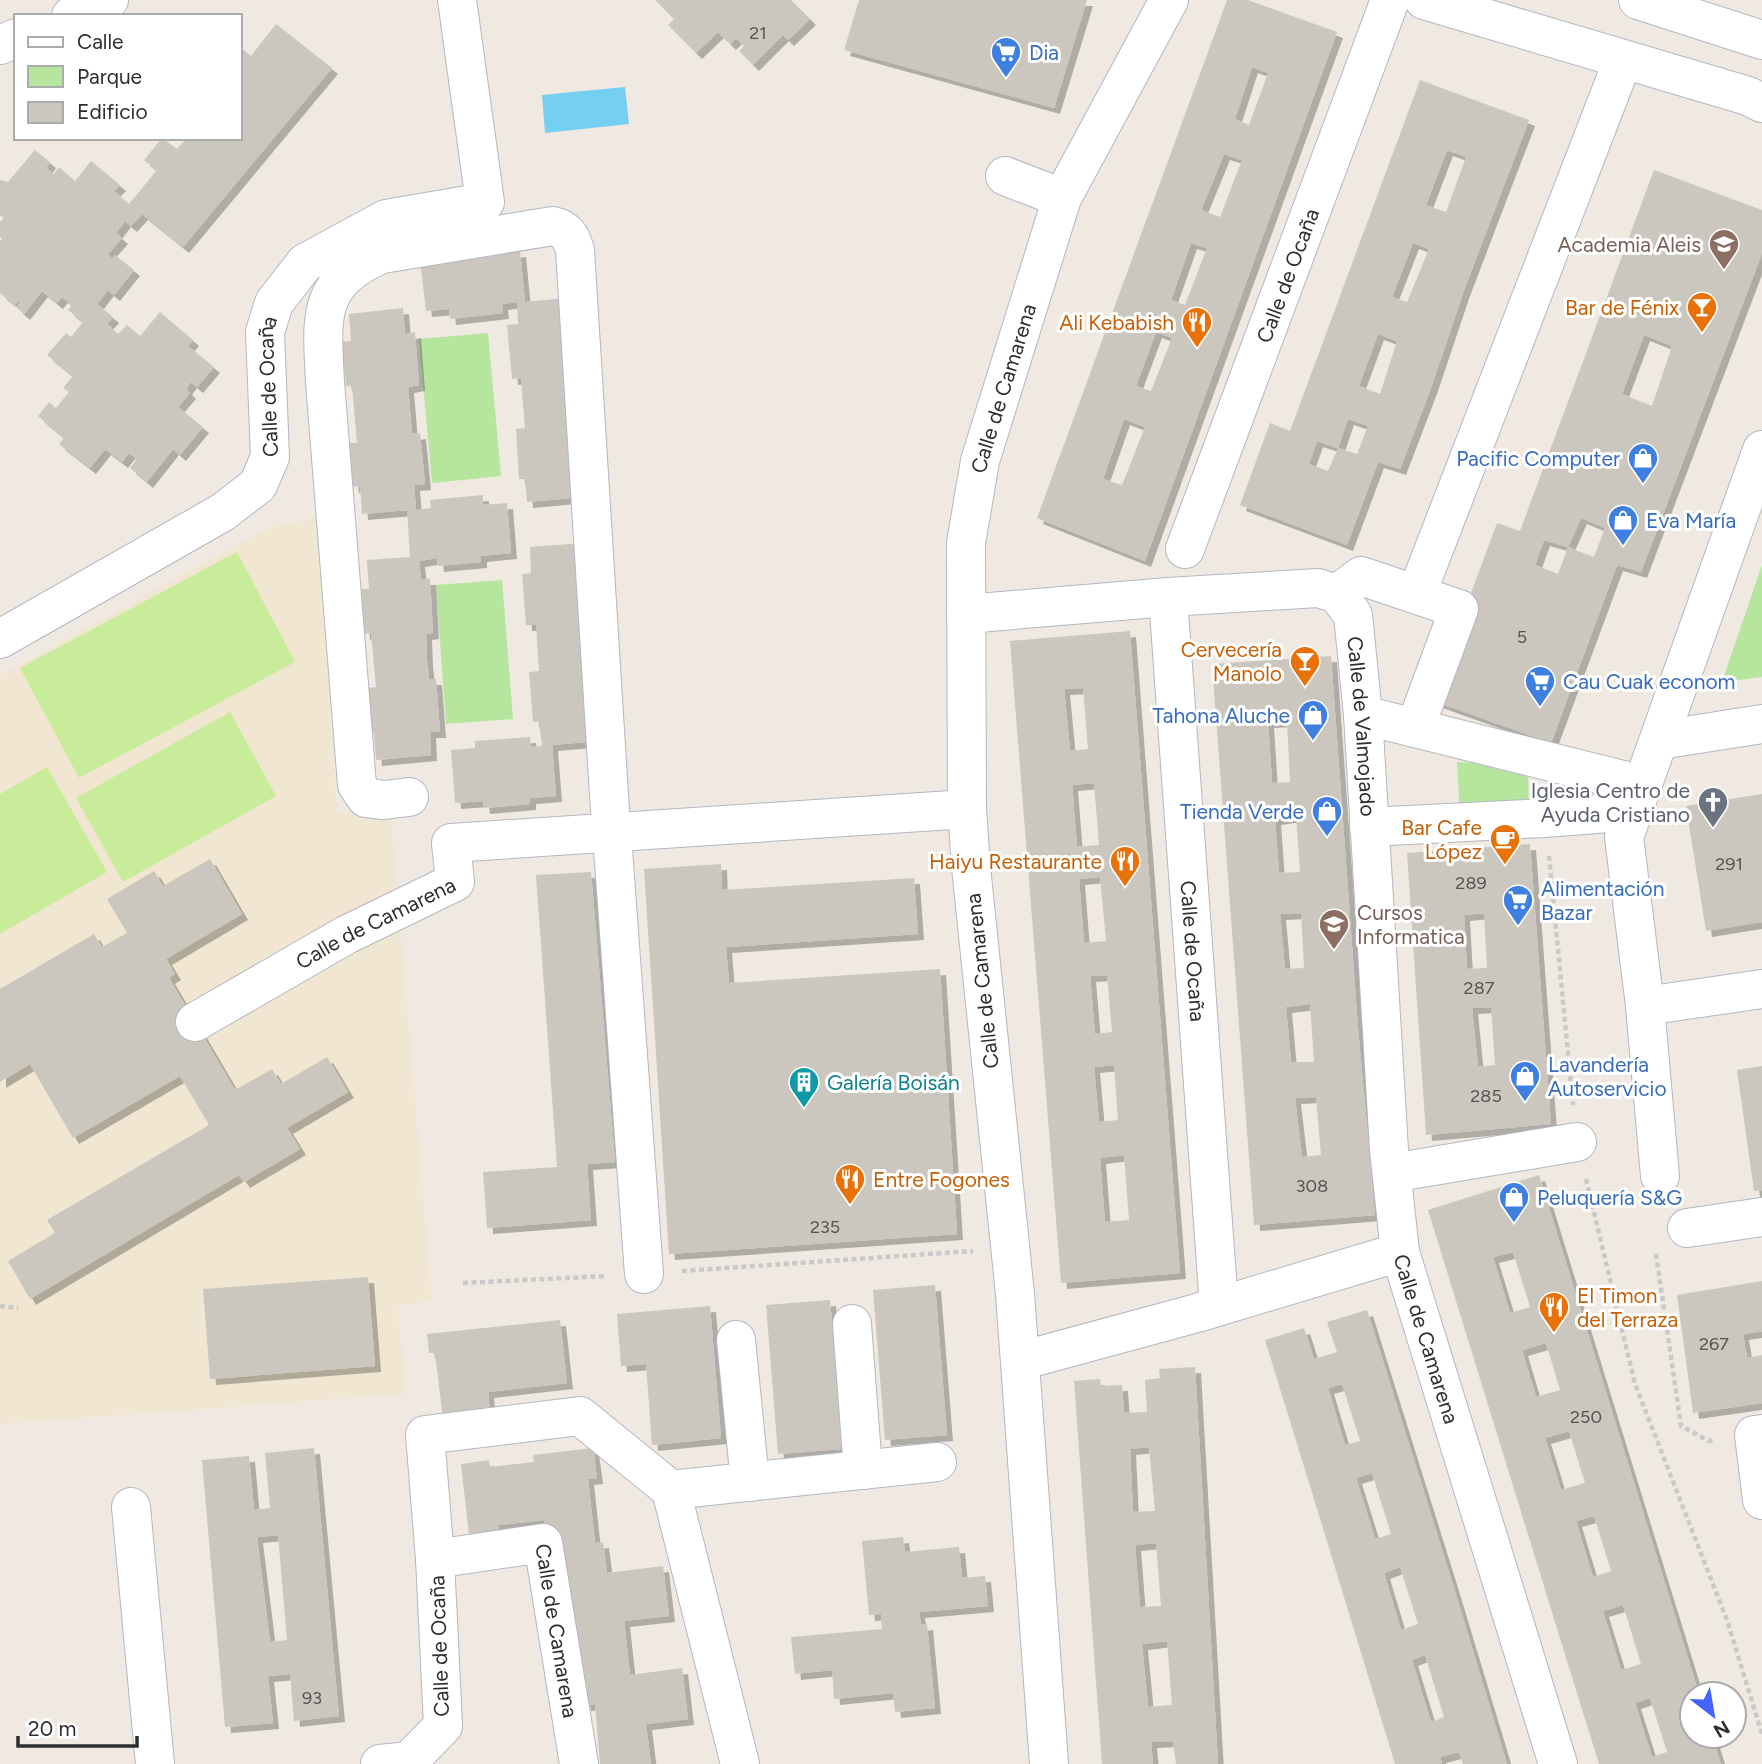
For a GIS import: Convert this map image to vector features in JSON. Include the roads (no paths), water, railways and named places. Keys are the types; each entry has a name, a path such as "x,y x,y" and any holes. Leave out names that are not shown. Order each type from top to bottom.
{"street":[{"path":"76,14 109,0"},
{"name":"Calle de Ocaña","path":"0,639 223,512 258,485 270,457 265,332 274,303 306,263 386,219 398,234 485,202 457,0"},
{"name":"Calle de Camarena","path":"1049,1764 1020,1361 967,809 966,543 980,461 1062,198 1169,0"},
{"name":"Calle de Ocaña","path":"1185,549 1390,0"},
{"path":"1424,0 1748,96 1762,103"},
{"path":"1638,0 1762,40"},
{"path":"1417,593 1623,60"},
{"path":"1005,176 1062,198"},
{"path":"409,797 384,800 366,798 357,785 325,382 323,323 331,293 348,272 382,254 398,234 553,226 563,228 571,238 575,250 612,833 645,1273"},
{"path":"1660,1176 1645,1006 1624,837 1762,450"},
{"path":"966,614 1318,588 1337,594 1361,576 1459,609 1415,728"},
{"name":"Calle de Valmojado","path":"1337,594 1353,615 1363,715 1390,1162"},
{"name":"Calle de Ocaña","path":"1168,597 1219,1307"},
{"path":"1363,715 1415,728 1638,798"},
{"path":"1660,740 1762,724"},
{"path":"1369,827 1545,818 1638,798"},
{"name":"Calle de Camarena","path":"195,1022 346,934 455,882 452,844 967,809"},
{"path":"1645,1006 1762,989"},
{"path":"1400,1252 1390,1162 1577,1142"},
{"path":"1687,1228 1762,1217"},
{"name":"Calle de Camarena","path":"1020,1361 1219,1307 1400,1252 1558,1764"},
{"path":"852,1324 863,1470"},
{"path":"736,1339 750,1482"},
{"path":"435,1559 425,1435 580,1416 671,1490 740,1764"},
{"path":"1758,1434 1762,1500"},
{"path":"671,1490 937,1462"},
{"path":"131,1507 155,1764"},
{"name":"Calle de Camarena","path":"435,1559 543,1543 579,1764"},
{"name":"Calle de Ocaña","path":"399,1763 443,1726 435,1559"}],"water":[{"path":"625,87 629,124 545,133 542,95"}],"place":[{"name":"Dia","path":"1006,79"},
{"name":"Academia Aleis","path":"1724,271"},
{"name":"Bar de Fénix","path":"1702,334"},
{"name":"Ali Kebabish","path":"1197,349"},
{"name":"Pacific Computer","path":"1643,485"},
{"name":"Eva María","path":"1623,547"},
{"name":"Cervecería Manolo","path":"1305,688"},
{"name":"Cau Cuak econom","path":"1540,708"},
{"name":"Tahona Aluche","path":"1313,742"},
{"name":"Iglesia Centro de Ayuda Cristiano","path":"1713,829"},
{"name":"Tienda Verde","path":"1327,838"},
{"name":"Bar Cafe López","path":"1505,866"},
{"name":"Haiyu Restaurante","path":"1125,888"},
{"name":"Alimentación Bazar","path":"1518,927"},
{"name":"Cursos Informatica","path":"1334,951"},
{"name":"Lavandería Autoservicio","path":"1525,1103"},
{"name":"Galería Boisán","path":"804,1109"},
{"name":"Entre Fogones","path":"850,1206"},
{"name":"Peluquería S&G","path":"1514,1224"},
{"name":"El Timon del Terraza","path":"1554,1334"}]}
